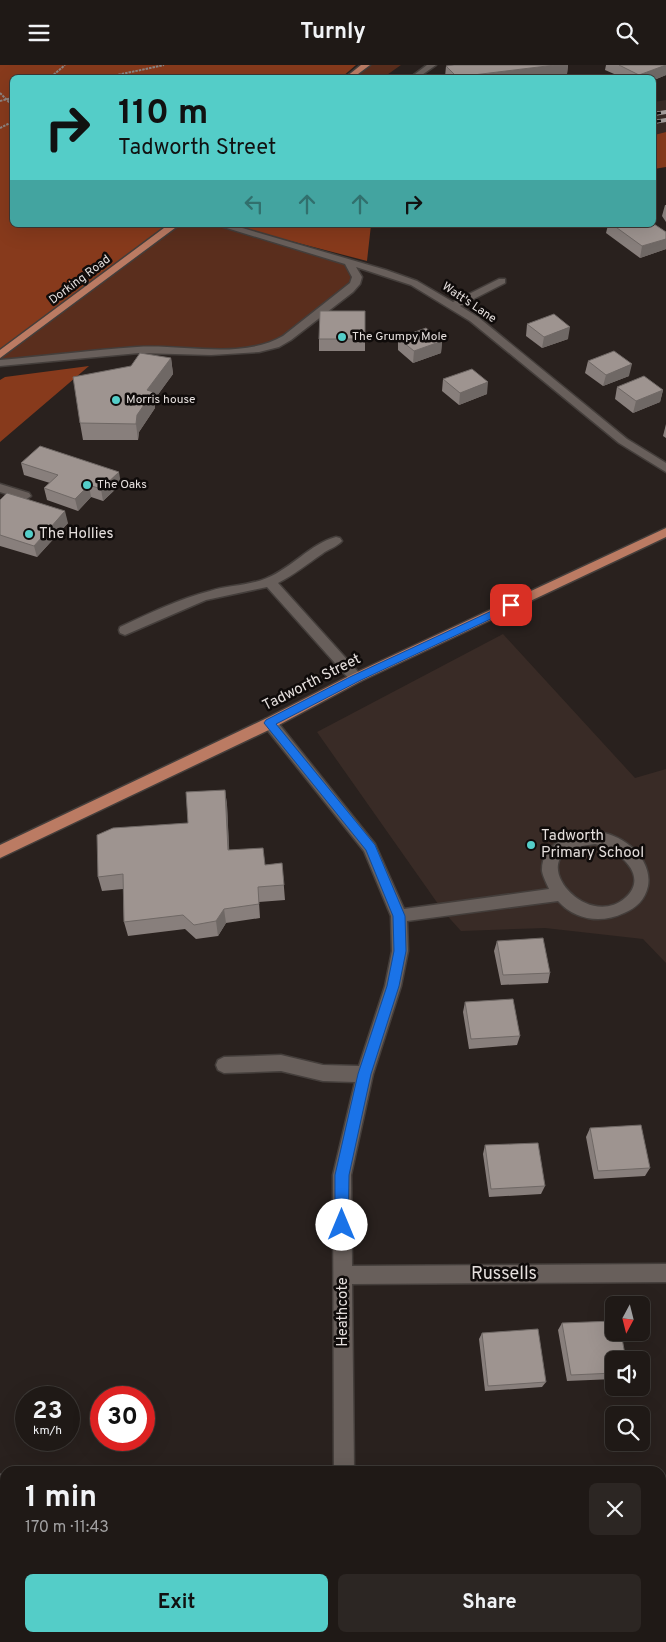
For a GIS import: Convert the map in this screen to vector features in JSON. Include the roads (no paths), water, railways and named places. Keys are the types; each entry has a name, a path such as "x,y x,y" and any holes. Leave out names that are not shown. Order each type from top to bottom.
{"main road":[{"path":"353,75 366,65"},
{"name":"Dorking Road","path":"0,355 171,227"},
{"name":"Tadworth Street","path":"0,852 270,723 356,678 666,532"}],"street":[{"path":"418,75 432,65"},
{"name":"Watt's Lane","path":"229,227 414,283 481,324 623,441 666,468"},
{"path":"0,363 139,350 241,351 275,345 288,338 350,290 355,284 357,277 349,263"},
{"path":"453,306 502,281"},
{"path":"0,488 26,495"},
{"path":"124,631 190,601 227,590 270,583 299,566 321,547 336,541"},
{"path":"270,583 356,678"},
{"name":"Heathcote","path":"270,723 370,848 399,916 400,951 393,986 365,1074 342,1175 344,1466"},
{"path":"399,916 558,894 567,902 589,911 613,911 624,908 639,891 641,880 639,868 632,857 622,848 609,841 595,838 580,839 568,843 558,850 551,860 549,871 552,883 558,894"},
{"path":"224,1065 280,1063 323,1073 365,1074"},
{"name":"Russells","path":"343,1275 666,1273"}],"railway":[{"path":"656,114 666,112"},
{"path":"656,122 666,120"}],"place":[{"name":"The Grumpy Mole","path":"342,337"},
{"name":"Morris house","path":"116,400"},
{"name":"The Oaks","path":"87,485"},
{"name":"The Hollies","path":"29,534"},
{"name":"Tadworth Primary School","path":"531,845"}]}
